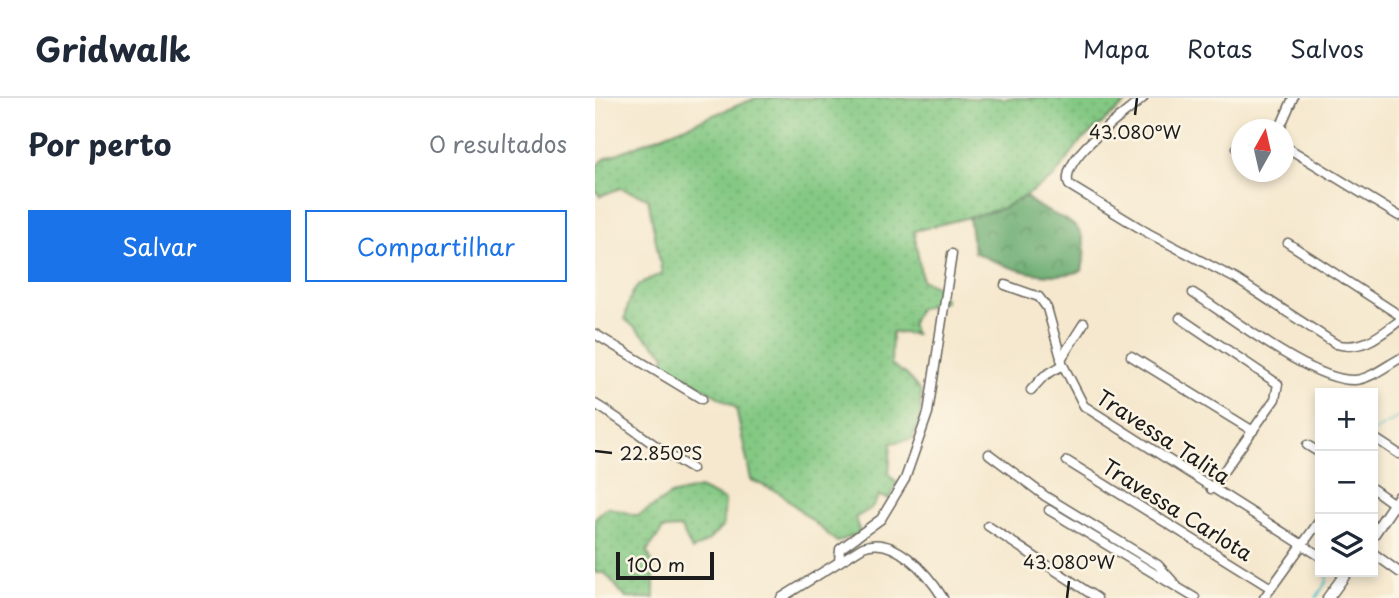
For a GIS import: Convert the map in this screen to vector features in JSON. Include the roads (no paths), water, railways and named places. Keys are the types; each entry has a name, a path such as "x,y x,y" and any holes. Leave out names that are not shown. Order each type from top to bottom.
{"main road":[{"path":"1378,527 1396,500"},
{"path":"1328,598 1343,577"}],"street":[{"path":"1143,98 1079,153 1069,169 1069,185 1158,239 1236,279 1336,344 1353,347 1364,345 1399,318 1287,243"},
{"path":"1284,119 1293,98"},
{"path":"1294,151 1399,216"},
{"path":"839,562 840,549 881,519 905,479 928,413 952,254"},
{"name":"Travessa Talita","path":"1005,285 1039,297 1044,303 1051,316 1062,362 1084,406 1315,553"},
{"path":"1193,293 1297,360 1327,374 1355,380 1399,359"},
{"path":"1180,318 1278,384 1275,398 1211,489"},
{"path":"1031,390 1062,362 1084,323"},
{"path":"595,334 702,398"},
{"path":"1131,356 1253,431"},
{"path":"595,404 626,422 657,449 692,470"},
{"path":"1378,440 1399,454"},
{"path":"1307,445 1317,451"},
{"path":"989,454 1045,496 1195,598"},
{"name":"Travessa Carlota","path":"1067,461 1271,588"},
{"path":"1378,491 1396,500"},
{"path":"1049,510 1111,540"},
{"path":"988,526 1097,598"},
{"path":"1264,598 1305,546 1315,529"},
{"path":"781,598 871,544 884,545 924,571 943,598"},
{"path":"1378,557 1399,572"}],"waterway":[{"path":"1378,429 1399,417"},
{"path":"1316,598 1327,577"}]}
